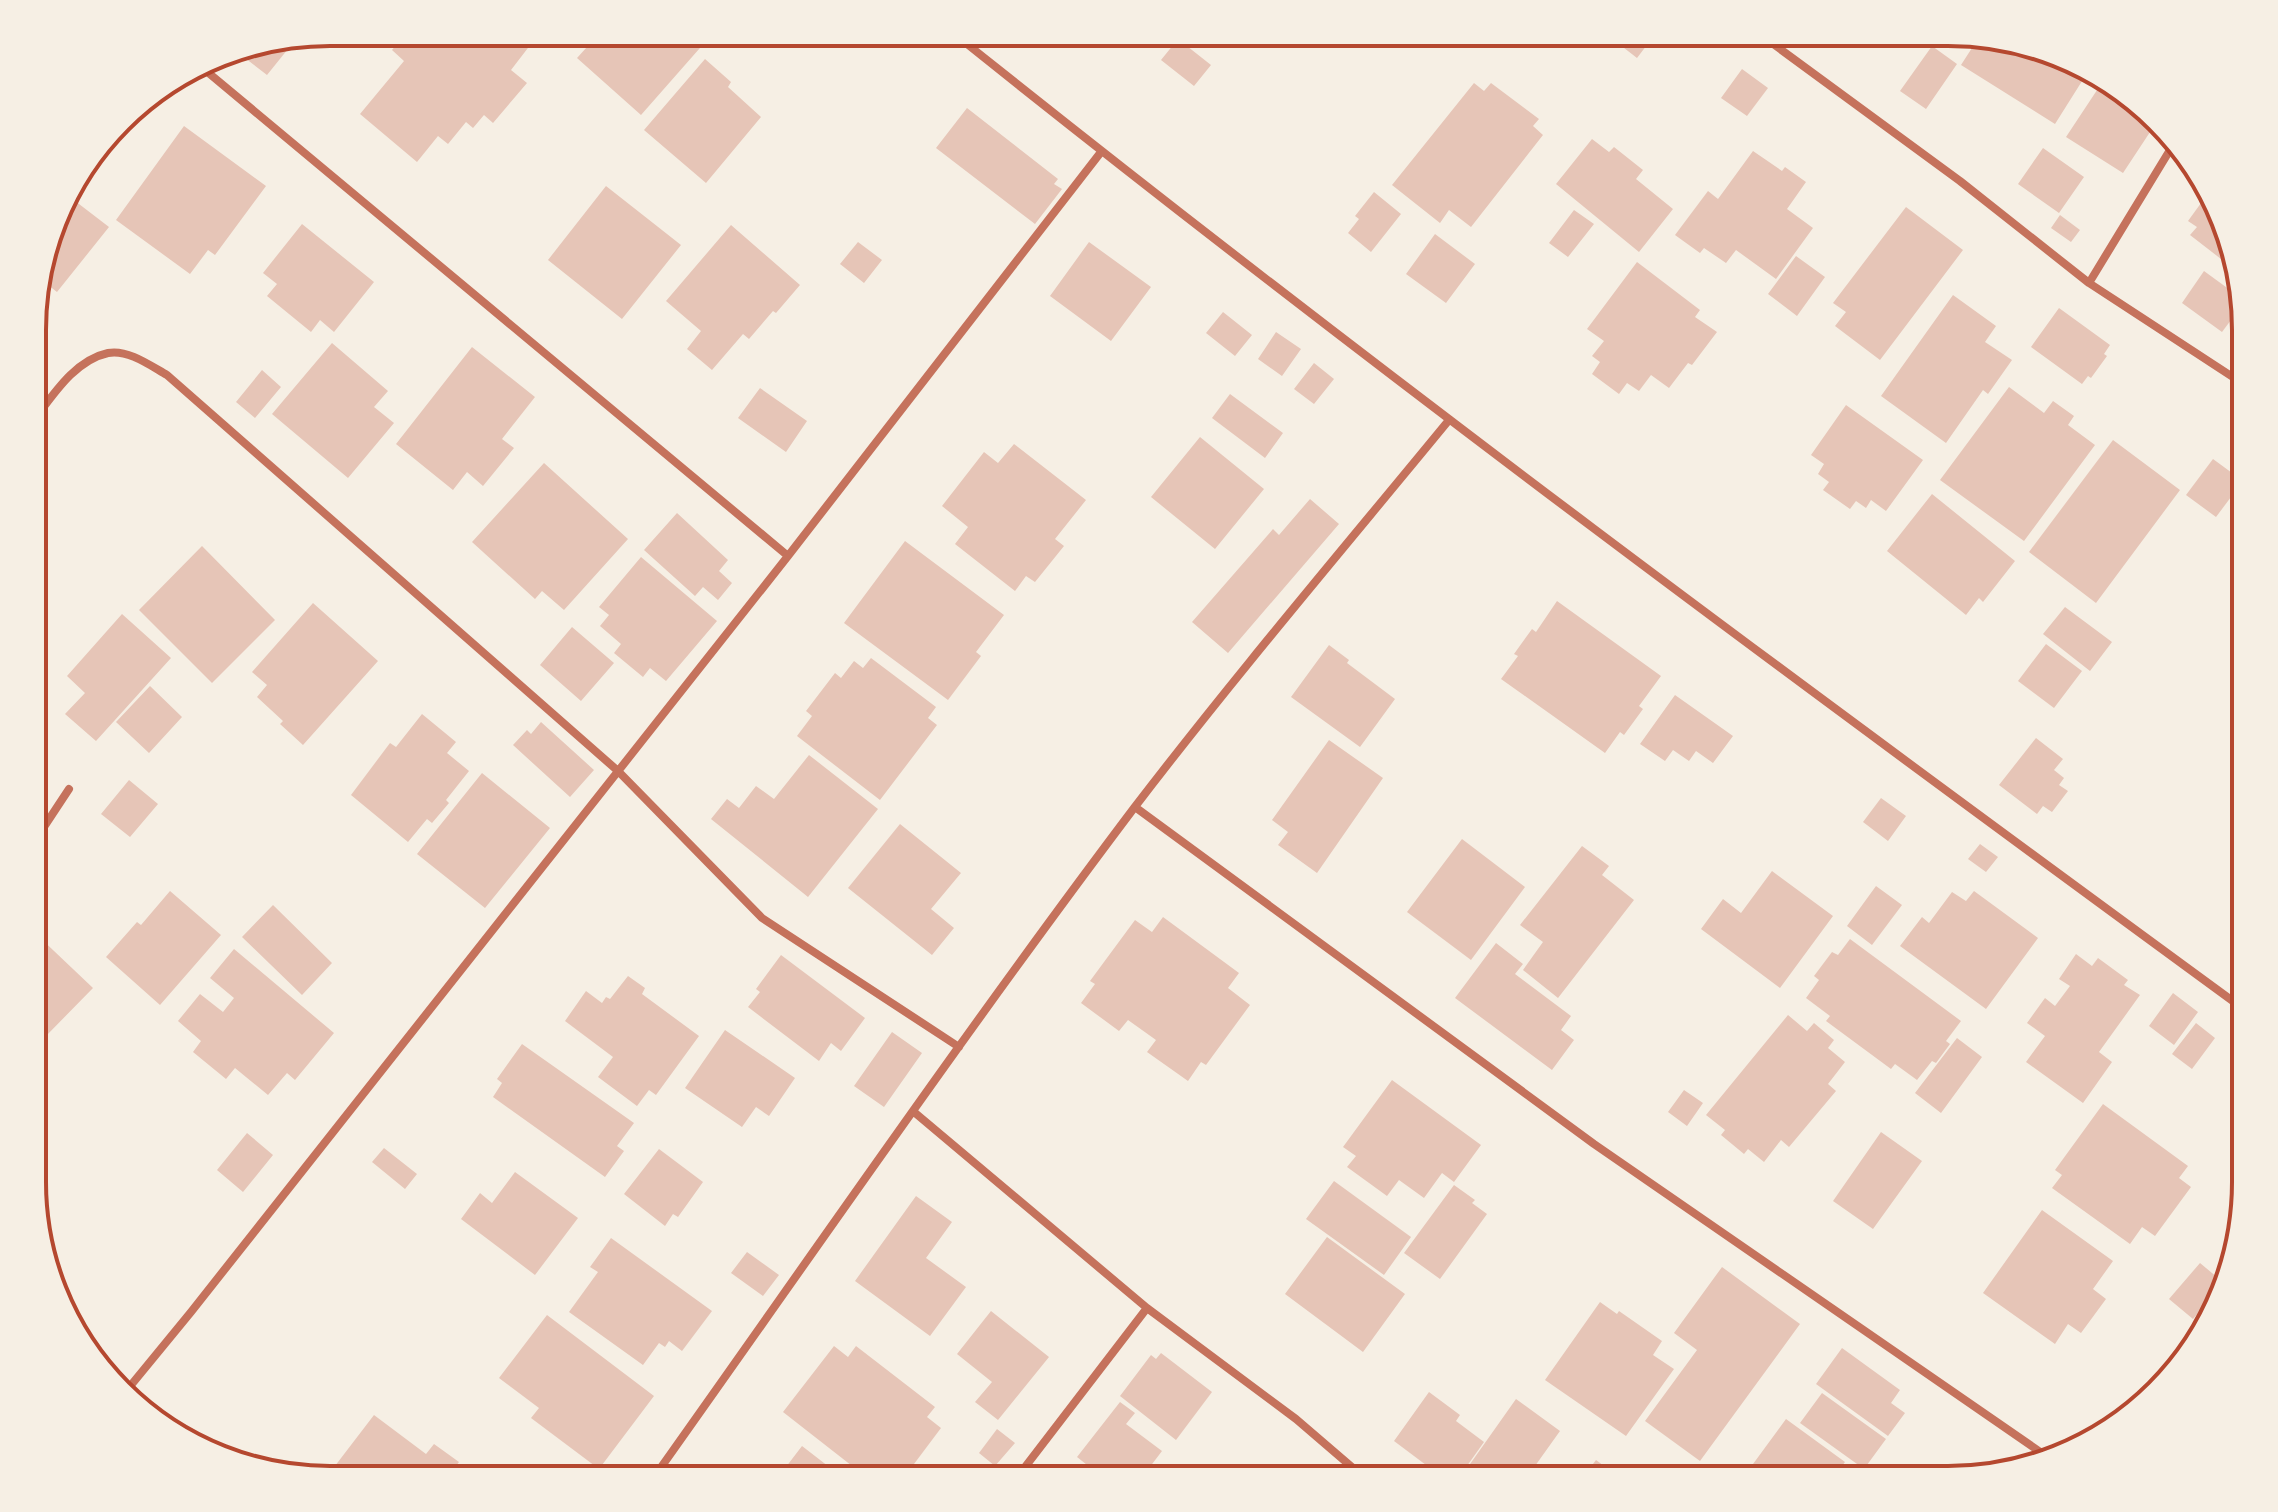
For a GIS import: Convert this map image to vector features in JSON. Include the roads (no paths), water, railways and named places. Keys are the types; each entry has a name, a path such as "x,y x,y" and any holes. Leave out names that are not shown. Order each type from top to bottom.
{"street":[{"path":"969,46 1101,152 1449,420 1797,682 2232,1000"},
{"path":"1776,46 1960,181 2089,283 2231,376"},
{"path":"209,73 788,556"},
{"path":"131,1385 788,556 1101,152"},
{"path":"2089,283 2169,152"},
{"path":"46,404 60,385 84,365 110,353 140,359 167,375 618,771 762,918 959,1047"},
{"path":"662,1466 959,1047 1135,807 1449,420"},
{"path":"46,824 69,789"},
{"path":"1135,807 1594,1144 2039,1451"},
{"path":"914,1112 1147,1308 1296,1419 1351,1466"},
{"path":"1026,1466 1147,1308"}]}
